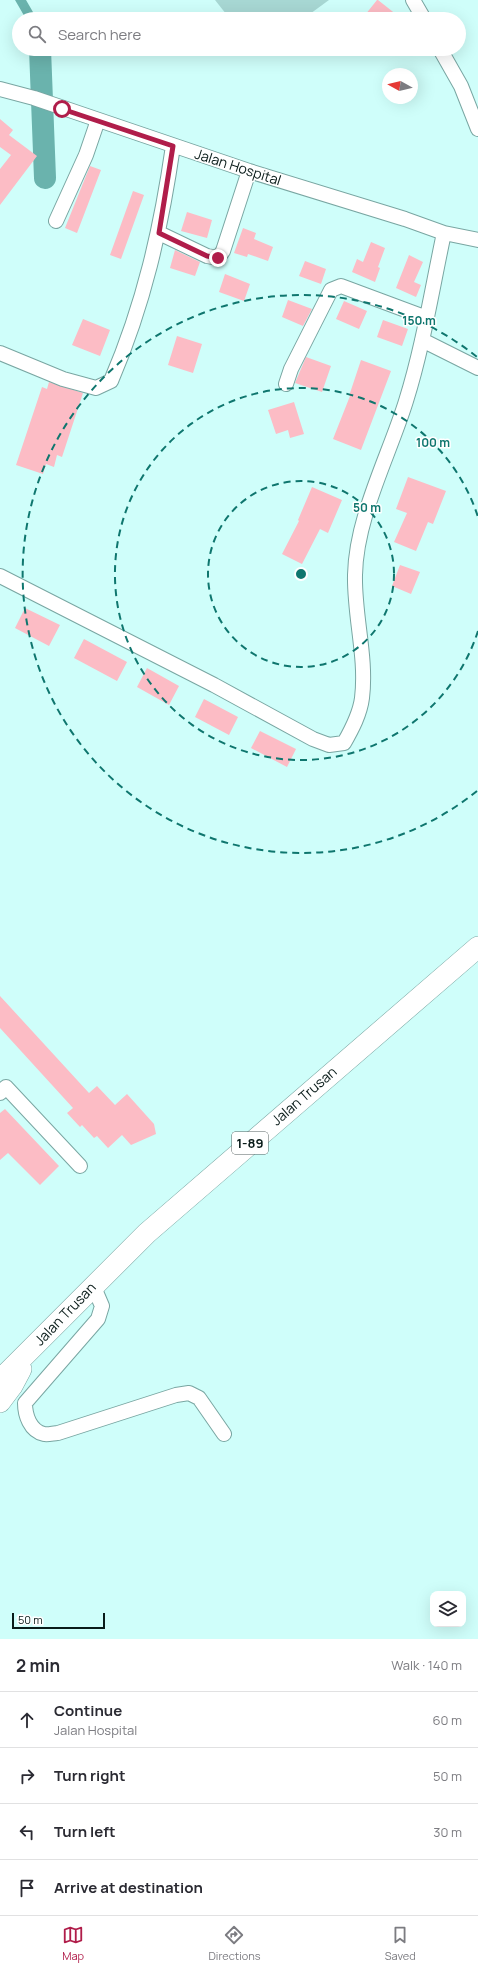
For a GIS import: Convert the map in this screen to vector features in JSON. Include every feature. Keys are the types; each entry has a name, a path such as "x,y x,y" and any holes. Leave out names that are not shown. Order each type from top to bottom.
{"highway":[{"name":"Jalan Trusan","path":"0,1380 93,1285 153,1228 478,947"},
{"name":"Jalan Trusan","path":"0,1402 12,1386 25,1354"},
{"path":"0,1367 25,1354"}],"street":[{"path":"413,0 420,12"},
{"path":"444,56 461,86 478,129"},
{"name":"Jalan Hospital","path":"0,89 34,98 62,109 173,146 405,219 444,233 478,240"},
{"path":"56,221 86,155 98,120"},
{"path":"0,353 63,379 96,388 111,381 143,295 159,233 173,146"},
{"path":"159,233 207,256 218,258 223,251 249,171"},
{"path":"0,576 214,685 313,739 329,745 344,743 354,726 362,699 362,667 356,612 355,574 358,540 406,401 428,318 444,233"},
{"path":"286,384 291,369 331,290 341,286 428,318"},
{"path":"422,340 478,368"},
{"path":"2,1087 80,1166"},
{"path":"93,1285 102,1306 98,1319 26,1403 25,1414 31,1425 44,1434 58,1433 176,1395 189,1393 199,1398 224,1434"}],"shaded area":[{"path":"15,0 26,0 33,12 22,12"},
{"path":"215,0 329,0 313,12 224,12"},
{"path":"35,56 47,56 48,94 36,91"}],"building":[{"path":"378,0 393,12 367,12"},
{"path":"0,119 13,130 9,135 37,156 0,205 0,169 11,155 0,147"},
{"path":"90,166 101,170 77,233 65,228"},
{"path":"133,191 144,195 121,259 110,255"},
{"path":"187,212 212,220 207,238 181,231"},
{"path":"243,228 256,233 254,239 273,247 268,261 248,254 247,257 234,253"},
{"path":"371,242 385,248 378,267 380,268 375,282 352,272 357,259 363,262"},
{"path":"175,250 200,262 195,276 170,268"},
{"path":"409,255 423,262 414,282 421,285 416,297 396,288"},
{"path":"305,261 326,269 321,284 299,276"},
{"path":"225,274 250,284 244,301 219,292"},
{"path":"288,300 312,309 303,326 282,317"},
{"path":"344,301 367,311 359,329 336,319"},
{"path":"83,319 110,330 100,356 72,345"},
{"path":"383,320 408,329 402,346 377,337"},
{"path":"177,336 202,344 193,373 168,365"},
{"path":"306,357 331,366 322,392 295,383"},
{"path":"361,360 391,371 361,450 333,439 350,396"},
{"path":"49,382 83,393 62,457 57,455 54,467 46,464 43,474 16,465 42,387 47,389"},
{"path":"294,402 304,434 290,438 288,430 276,434 268,410"},
{"path":"408,477 446,491 433,524 428,522 416,551 394,542 407,513 396,509"},
{"path":"312,487 342,500 328,533 320,529 302,564 282,554 299,521 298,520"},
{"path":"400,565 420,572 411,594 392,586"},
{"path":"25,608 60,625 49,646 15,628"},
{"path":"84,639 127,662 117,681 74,658"},
{"path":"147,668 179,686 169,705 137,687"},
{"path":"204,699 238,717 229,735 195,717"},
{"path":"260,731 296,749 287,767 251,748"},
{"path":"0,996 89,1093 97,1086 115,1105 127,1094 154,1124 156,1134 131,1145 122,1135 108,1148 97,1136 94,1138 82,1125 80,1127 67,1113 73,1108 0,1028"},
{"path":"5,1109 59,1166 40,1185 8,1153 0,1160 0,1113"}],"waterway":[{"path":"40,56 45,178"}],"route":[{"path":"62,109 173,146 159,233 172,241 207,256 218,258"}]}
